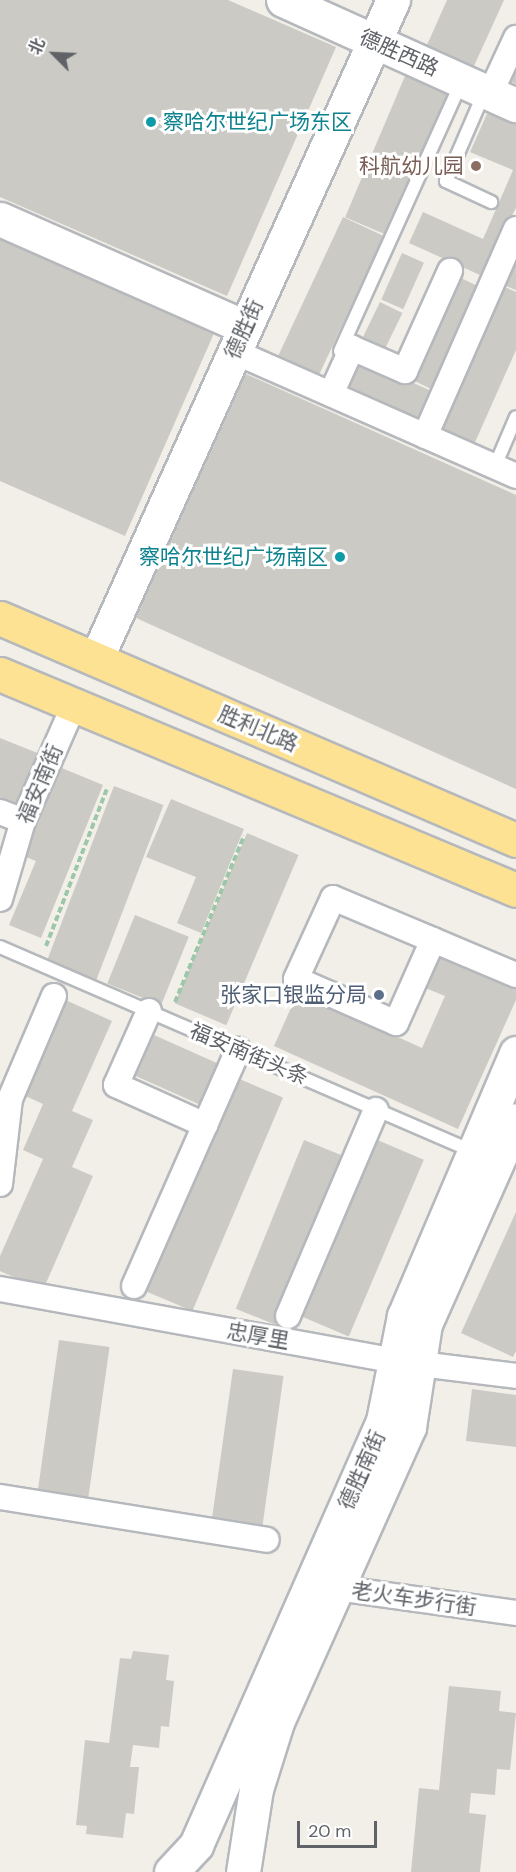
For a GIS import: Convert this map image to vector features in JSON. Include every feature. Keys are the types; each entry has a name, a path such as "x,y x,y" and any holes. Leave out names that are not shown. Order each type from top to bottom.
{"highway":[{"name":"胜利北路","path":"0,618 516,840"},
{"path":"0,674 516,890"}],"main road":[{"name":"德胜西路","path":"283,0 488,93"},
{"name":"德胜街","path":"96,659 393,0"},
{"path":"0,219 240,339"},
{"name":"德胜南街","path":"243,1872 256,1789 276,1722 383,1421 408,1363 404,1316 486,1157 516,1053"},
{"name":"德胜南街","path":"486,1157 516,1120"},
{"name":"德胜南街","path":"171,1872 196,1845 325,1586"},
{"name":"德胜南街","path":"203,1872 232,1824 276,1722"}],"street":[{"path":"488,93 516,38"},
{"path":"425,436 516,229"},
{"path":"326,392 352,348 405,371 450,271"},
{"path":"240,339 326,392 505,471"},
{"name":"福安南街","path":"0,899 23,821 74,705"},
{"path":"0,812 23,821"},
{"path":"433,940 396,1023 296,979 333,898 433,940 516,975"},
{"path":"0,1184 10,1099 8,1076 54,996"},
{"path":"158,1015 116,1085 205,1125"},
{"path":"134,1286 238,1050"},
{"path":"288,1316 376,1110"},
{"name":"忠厚里","path":"0,1289 408,1363 516,1376"},
{"path":"0,1497 267,1540"},
{"name":"老火车步行街","path":"325,1586 516,1613"}],"lane":[{"path":"488,93 446,182 491,202"},
{"path":"326,392 488,93"},
{"path":"505,471 516,417"},
{"name":"福安南街头条","path":"0,948 486,1157"}],"path":[{"path":"39,963 107,789"},
{"path":"158,1015 244,836"}],"building":[{"name":"察哈尔世纪广场东区","path":"0,0 228,0 336,47 227,296 0,197"},
{"path":"447,0 504,0 474,66 427,45"},
{"path":"516,49 516,84 503,78"},
{"path":"408,69 450,87 387,235 345,217"},
{"path":"490,107 516,118 516,208 480,275 409,243 423,212 483,239 513,170 470,152"},
{"path":"343,217 384,236 315,383 275,364"},
{"path":"0,236 215,331 125,536 0,481"},
{"path":"516,237 516,290 496,282"},
{"path":"402,253 424,263 403,309 381,300"},
{"path":"457,276 482,288 433,390 407,378"},
{"path":"496,283 516,292 516,350 472,449 431,431"},
{"path":"380,302 402,313 381,356 359,345"},
{"path":"353,356 440,395 425,428 338,390"},
{"name":"察哈尔世纪广场南区","path":"246,374 516,495 516,789 136,618"},
{"path":"0,738 40,754 17,811 0,804"},
{"path":"57,766 103,785 41,938 9,925 36,861 21,855"},
{"path":"114,786 163,805 96,981 46,962"},
{"path":"171,799 244,829 201,933 177,923 196,877 146,857"},
{"path":"247,833 299,855 226,1025 175,1003"},
{"path":"135,915 189,937 161,1005 107,984"},
{"path":"439,952 516,986 516,1000 458,1129 274,1046 298,992 422,1048 445,996 423,987"},
{"path":"61,998 112,1021 72,1111 93,1120 72,1167 93,1176 43,1290 0,1271 0,1256 43,1159 23,1150 43,1104 19,1093"},
{"path":"154,1035 221,1065 202,1106 136,1076"},
{"path":"237,1078 283,1098 192,1311 146,1292"},
{"path":"375,1139 424,1160 349,1336 300,1316"},
{"path":"304,1140 343,1156 275,1324 236,1309"},
{"path":"516,1212 516,1351 513,1357 461,1333"},
{"path":"59,1340 110,1347 87,1506 37,1498"},
{"path":"233,1369 284,1376 261,1535 211,1527"},
{"path":"472,1389 516,1395 516,1447 466,1441"},
{"path":"133,1651 169,1655 166,1680 174,1681 169,1727 161,1726 159,1748 133,1745 130,1767 139,1767 134,1814 126,1813 123,1838 86,1834 87,1826 76,1825 85,1740 109,1743 120,1658 131,1659"},
{"path":"449,1686 501,1691 499,1711 516,1713 510,1770 497,1769 495,1795 471,1793 469,1813 486,1815 480,1872 411,1872 419,1788 439,1790"}],"place":[{"name":"察哈尔世纪广场东区","path":"151,122"},
{"name":"科航幼儿园","path":"476,166"},
{"name":"察哈尔世纪广场南区","path":"340,557"},
{"name":"张家口银监分局","path":"379,995"}]}
